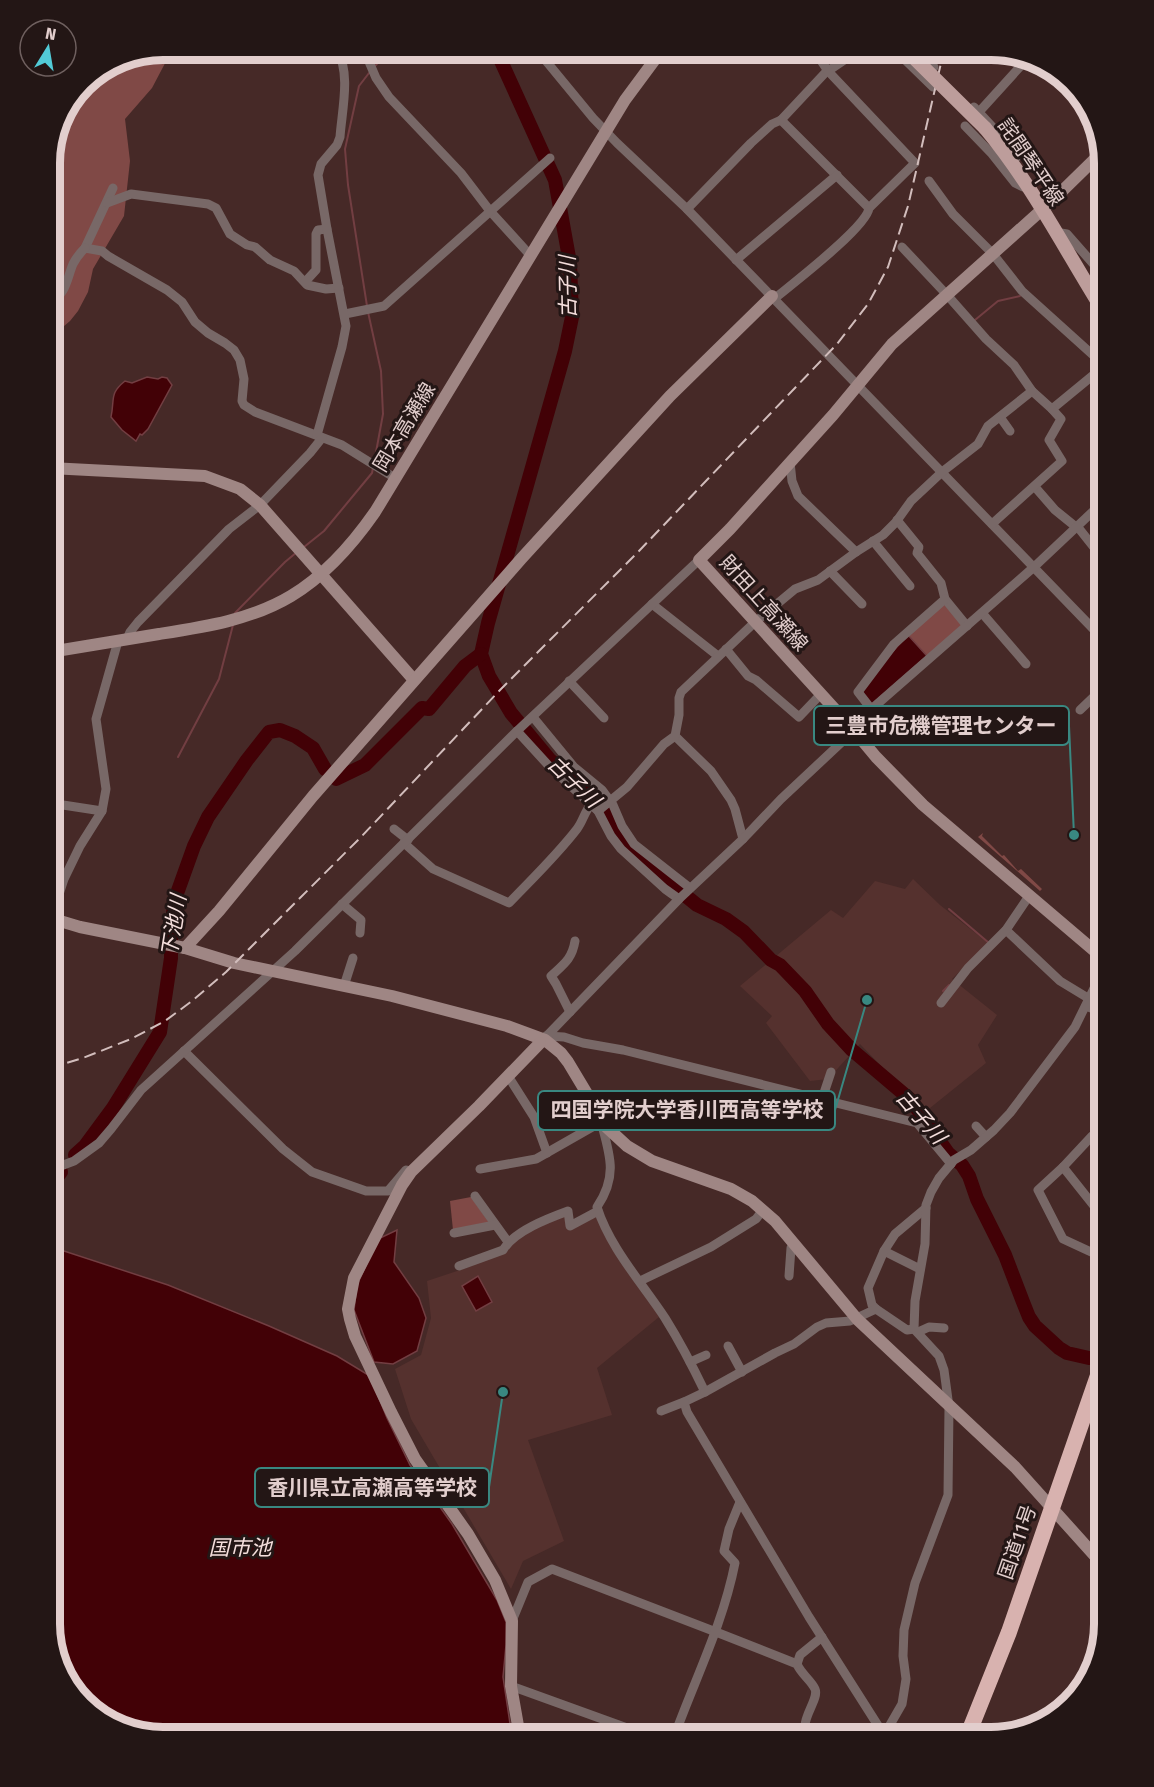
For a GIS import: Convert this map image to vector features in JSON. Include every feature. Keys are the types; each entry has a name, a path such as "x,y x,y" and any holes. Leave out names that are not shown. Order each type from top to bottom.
{"highway":[{"name":"国道11号","path":"971,1727 1008,1632 1094,1386"}],"main road":[{"name":"詫間琴平線","path":"916,60 985,128 1004,151 1028,186 1094,296"}],"street":[{"path":"60,890 80,846 102,811 105,781 96,719 123,640 229,529 260,505 310,453 319,437 346,326 318,175 321,164 337,146 340,137 345,76 342,60"},
{"path":"368,60 376,78 389,97 461,173 490,211 530,255"},
{"path":"546,60 606,130 687,209 1094,630"},
{"name":"岡本高瀬線","path":"60,650 202,627 258,612 290,597 340,557 356,538 395,478 606,130 638,80 654,60"},
{"path":"185,948 219,911 313,796 414,680 670,396 773,298 818,264 868,214 869,208 915,163 828,71 821,60"},
{"path":"687,209 751,143 772,124 781,120 828,71 844,60"},
{"path":"905,60 933,87"},
{"path":"927,60 934,67"},
{"path":"965,126 992,154 1015,183 1023,187 1032,182 1000,135 976,110 1022,64"},
{"path":"781,120 869,208"},
{"path":"345,314 384,306 550,158"},
{"name":"財田上高瀬線","path":"1094,160 948,296 892,344 859,386 699,560 923,806 1094,951"},
{"path":"736,260 837,175"},
{"path":"929,181 950,217 993,254 1022,291 1094,359"},
{"path":"60,294 66,286 72,266 85,248 113,188"},
{"path":"107,203 132,194 208,204 216,208 230,234 255,248 270,260 294,271 307,285 326,289 339,288"},
{"path":"305,282 316,270 316,234 318,230 327,229"},
{"path":"1055,232 1067,234 1094,265"},
{"path":"902,247 986,339 1014,365 1032,391 1061,418 1049,441 1062,461 992,524"},
{"path":"85,248 102,251 167,290 182,302 195,322 234,350 240,360 244,379 242,401 244,405 255,412 342,446 395,478"},
{"path":"1052,409 1094,374"},
{"path":"394,829 433,869 509,903 554,857 580,826 585,812 610,801 627,787 664,744 675,736 681,692 755,622 795,589 818,580 883,535 911,501 942,472 978,444 988,426 1032,391"},
{"path":"1000,417 1010,431"},
{"path":"790,462 792,481 798,496 856,552"},
{"path":"60,469 205,476 240,489 260,505 414,680"},
{"path":"1035,487 1055,510 1077,527 1094,548"},
{"path":"513,1621 495,1580 468,1534 416,1459 391,1412 350,1319 348,1309 354,1278 411,1172 508,1076 690,888 844,740 851,727 1034,567 1094,511"},
{"path":"897,520 919,547 917,553 940,583 945,599 967,626"},
{"path":"873,541 910,586"},
{"path":"60,1166 74,1161 99,1143 141,1090 295,951 517,731 699,560"},
{"path":"830,571 862,604"},
{"path":"872,710 858,692 894,644 945,599"},
{"path":"652,604 718,656"},
{"path":"982,613 1026,664"},
{"path":"726,649 748,676 756,680 799,717 821,694"},
{"path":"569,681 603,718"},
{"path":"1080,710 1094,697"},
{"path":"533,717 574,767 602,790 634,844 690,888"},
{"path":"517,731 549,766 597,808 611,836 621,849 679,899"},
{"path":"675,736 711,771 731,800 743,839"},
{"path":"60,805 102,811"},
{"path":"941,1003 968,969 1006,930 1029,896"},
{"path":"342,904 361,920 360,933"},
{"path":"60,921 185,948 234,963 344,986 486,1020 543,1039 561,1053 568,1062 598,1112 611,1158 608,1186 597,1207 600,1216 620,1252 666,1320 705,1392"},
{"path":"1006,930 1060,981 1094,1006"},
{"path":"570,1012 551,976 568,960 573,952 575,941"},
{"path":"344,986 353,958"},
{"path":"888,1727 902,1704 906,1679 903,1656 904,1630 915,1583 948,1496 949,1407 944,1370 939,1356 916,1331 915,1301 925,1244 926,1208 939,1178 954,1160 971,1150 1010,1113 1075,1027 1094,988"},
{"path":"543,1039 564,1037 623,1050 917,1123 951,1164"},
{"path":"184,1050 283,1149 312,1172 366,1191 388,1191 406,1170 411,1172"},
{"path":"822,1098 831,1072"},
{"path":"508,1076 534,1117 547,1153"},
{"path":"480,1169 536,1158 601,1122"},
{"path":"601,1122 627,1146 652,1161 731,1189 763,1210 775,1221 857,1319 1015,1467 1094,1555"},
{"path":"976,1126 986,1137"},
{"path":"1094,1134 1038,1190 1063,1239 1094,1253"},
{"path":"1063,1167 1094,1206"},
{"path":"475,1196 508,1242"},
{"path":"926,1208 895,1234 884,1251 868,1288 872,1305 907,1330 916,1331 929,1327 944,1328"},
{"path":"459,1266 504,1250 508,1242 546,1219 568,1211 570,1226 598,1210"},
{"path":"640,1281 711,1247 756,1219 763,1210"},
{"path":"454,1233 495,1225"},
{"path":"789,1276 791,1248 794,1244"},
{"path":"884,1251 920,1269"},
{"path":"661,1411 705,1392 794,1344 817,1327 826,1323 850,1322 876,1309"},
{"path":"728,1346 742,1372"},
{"path":"690,1362 705,1355"},
{"path":"684,1402 687,1412 740,1502 878,1727"},
{"path":"678,1727 716,1632 730,1585 735,1563 724,1551 729,1529 740,1502"},
{"path":"518,1727 511,1686 513,1621 528,1582 552,1569 797,1664"},
{"path":"805,1727 807,1714 815,1697 815,1688 797,1664 800,1655 822,1636"},
{"path":"511,1686 624,1727"}],"shaded area":[{"path":"167,60 152,88 125,119 130,161 124,216 93,269 88,292 70,321 60,330 60,157 71,118 81,100 112,74 130,65"},
{"path":"943,603 962,625 927,656 908,635"},
{"path":"983,833 982,836 1002,856 1004,855 1018,871 1021,869 1042,889 1040,891 978,837"},
{"path":"913,879 940,905 988,943 952,979 997,1015 978,1045 986,1063 925,1112 860,1044 828,1079 810,1081 766,1023 772,1016 740,986 831,910 843,918 875,881 905,889"},
{"path":"471,1197 490,1224 453,1230 450,1201"},
{"path":"595,1213 659,1317 597,1368 612,1415 528,1440 564,1541 523,1561 511,1589 411,1419 395,1369 421,1355 431,1318 427,1281 472,1266 546,1222 566,1215 568,1229"}],"water":[{"path":"147,377 167,378 172,385 148,429 142,435 140,434 136,441 111,417 114,397 117,389 125,381 132,383"},
{"path":"908,635 927,656 871,705 860,691"},
{"path":"397,1230 394,1262 419,1298 426,1318 417,1351 393,1364 374,1362 354,1310 357,1285 378,1239"},
{"name":"国市池","path":"60,1250 168,1285 337,1356 370,1376 410,1465 452,1524 497,1600 506,1622 503,1677 510,1727 157,1727 130,1722 106,1710 95,1701 77,1681 65,1657 60,1624"},
{"path":"478,1276 492,1302 476,1311 462,1286"}],"waterway":[{"path":"375,66 380,60"},
{"name":"古子川","path":"501,60 555,180 570,263 572,317 565,351 488,623 481,654 489,676 511,713 550,760 595,797 609,814 623,840 638,857 697,905 726,919 744,932 805,991 828,1024 852,1050 911,1100 948,1153 962,1165 969,1176 977,1199 1005,1255 1029,1317 1035,1326 1067,1353 1089,1358"},
{"path":"367,306 348,185 345,149 359,86 369,73"},
{"path":"975,320 998,301 1020,296"},
{"path":"368,312 381,371 383,414 374,463"},
{"path":"304,547 324,531 372,473 373,468"},
{"path":"235,613 297,552"},
{"path":"178,757 219,679 233,625"},
{"name":"下池川","path":"336,779 365,765 422,708 429,709 465,666 481,654"},
{"name":"下池川","path":"75,1155 85,1146 113,1108 160,1032 171,958 171,928 175,899 194,846 208,817 269,732 280,730 295,736 313,748 325,769"},
{"path":"949,909 989,943"},
{"path":"943,991 949,985"}],"railway":[{"path":"60,1065 131,1039 165,1021 226,972 361,837 501,689 638,552 837,344 868,304 888,267 908,206 942,60"}],"place":[{"name":"三豊市危機管理センター","path":"1074,835"},
{"name":"四国学院大学香川西高等学校","path":"867,1000"},
{"name":"香川県立高瀬高等学校","path":"503,1392"}]}
